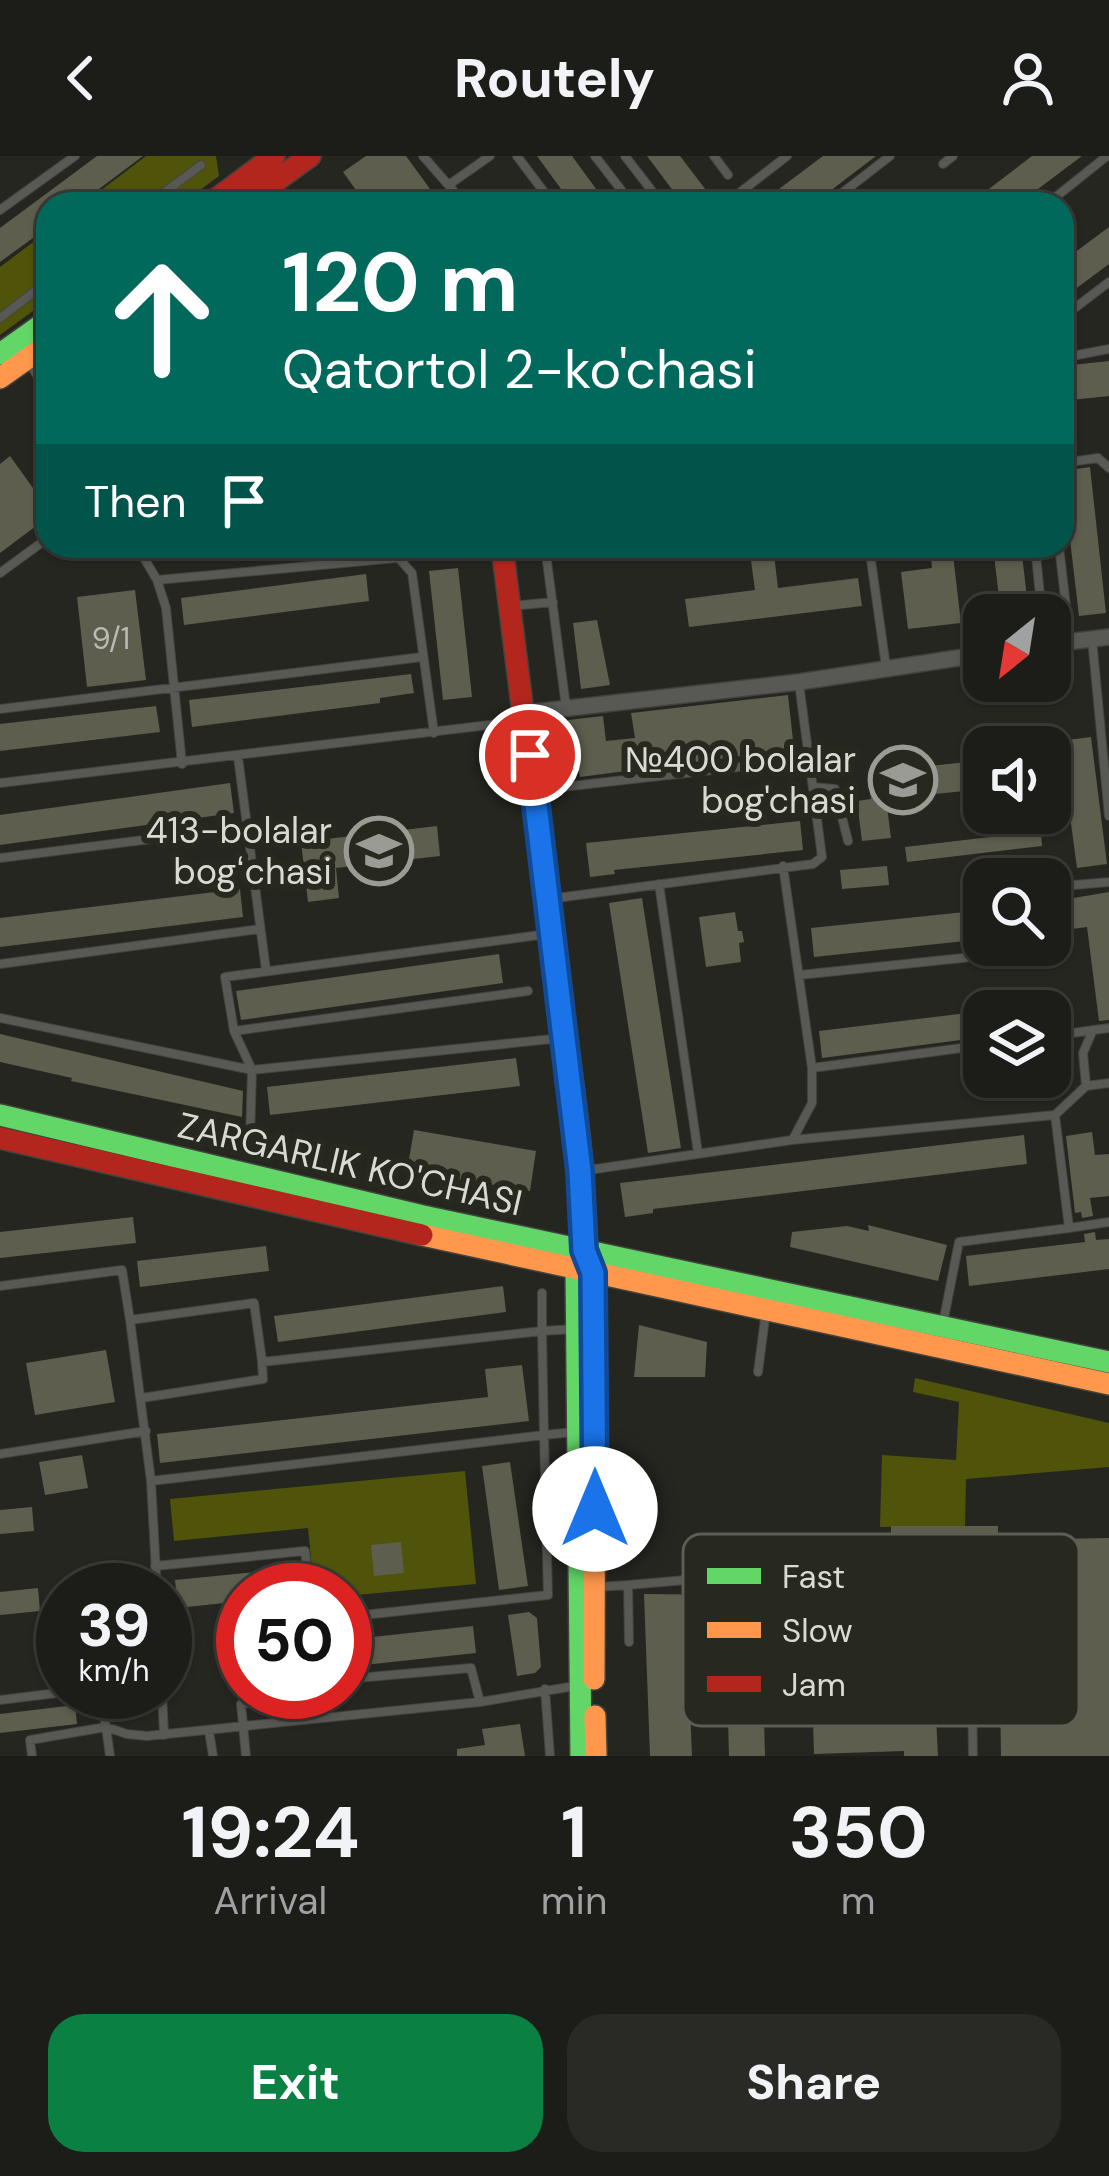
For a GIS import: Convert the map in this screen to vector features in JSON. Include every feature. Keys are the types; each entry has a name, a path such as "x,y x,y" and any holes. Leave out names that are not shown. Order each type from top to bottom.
{"main road":[{"path":"231,192 293,160"},
{"path":"0,378 14,352 36,331"},
{"path":"504,558 580,1171 587,1685 596,1756"},
{"name":"ZARGARLIK KO'CHASI","path":"0,1115 423,1216 584,1264 942,1324 1109,1362"},
{"name":"ZARGARLIK KO'CHASI","path":"0,1138 1109,1384"},
{"path":"581,1756 595,1588 577,1329 584,1264"}],"street":[{"path":"1071,642 1101,638"},
{"path":"525,717 963,657"}],"lane":[{"path":"0,210 75,156"},
{"path":"423,156 456,192"},
{"path":"450,184 490,156"},
{"path":"517,156 544,192"},
{"path":"595,156 623,192"},
{"path":"625,156 653,192"},
{"path":"714,156 728,175"},
{"path":"740,192 787,156"},
{"path":"844,192 890,156"},
{"path":"943,164 953,156"},
{"path":"1062,192 1107,156"},
{"path":"165,192 201,165"},
{"path":"1074,309 1109,283"},
{"path":"0,318 36,290"},
{"path":"1074,356 1109,349"},
{"path":"14,352 36,379"},
{"path":"1074,462 1098,458 1109,468"},
{"path":"0,573 36,547"},
{"path":"144,558 166,608 182,764"},
{"path":"157,580 397,558 412,573 434,733"},
{"path":"547,558 566,708"},
{"path":"870,558 886,668"},
{"path":"1036,558 1040,594"},
{"path":"1060,558 1064,594"},
{"path":"510,606 553,602"},
{"path":"1101,638 1109,816"},
{"path":"0,710 422,657"},
{"path":"548,899 813,864 822,857 799,682"},
{"path":"0,783 434,733 525,717"},
{"path":"238,757 266,970"},
{"path":"534,790 810,759"},
{"path":"814,787 835,789 848,841"},
{"path":"0,858 248,826"},
{"path":"784,866 812,1068 812,1103 792,1140"},
{"path":"1074,885 1109,882"},
{"path":"659,884 698,1153"},
{"path":"0,964 260,929"},
{"path":"250,1141 252,1070 234,1031 225,977 552,934"},
{"path":"799,975 963,958"},
{"path":"234,1031 528,991"},
{"path":"0,1018 252,1070 564,1038"},
{"path":"1071,1033 1109,1028"},
{"path":"1086,1086 1084,1053 1093,1030"},
{"path":"812,1068 963,1048"},
{"path":"580,1171 792,1140 1055,1115 1086,1086 1109,1082"},
{"path":"1055,1115 1069,1228"},
{"path":"942,1324 959,1242 1109,1222"},
{"path":"0,1286 122,1270 146,1431 155,1563"},
{"path":"372,1614 548,1595 542,1293"},
{"path":"130,1320 254,1303 263,1379 142,1398"},
{"path":"758,1372 766,1310"},
{"path":"262,1362 577,1329"},
{"path":"0,1454 146,1431"},
{"path":"151,1481 586,1431"},
{"path":"185,1563 305,1551 306,1563"},
{"path":"595,1588 683,1580"},
{"path":"628,1585 628,1642"},
{"path":"372,1677 471,1669 479,1702"},
{"path":"32,1756 30,1740 106,1726 127,1734 164,1735 479,1702 587,1685"},
{"path":"545,1689 550,1756"},
{"path":"0,1700 36,1696"},
{"path":"105,1719 110,1756"},
{"path":"163,1719 164,1735"},
{"path":"243,1719 246,1756"},
{"path":"973,1726 974,1756"},
{"path":"209,1731 213,1756"}],"shaded area":[{"path":"146,156 216,156 219,176 197,192 99,192"},
{"path":"36,240 36,309 0,335 0,267"},
{"path":"915,1378 1109,1423 1109,1467 966,1479 965,1526 880,1527 882,1455 956,1460 959,1402 913,1392"},
{"path":"465,1471 476,1584 372,1594 372,1563 311,1563 308,1528 174,1541 170,1499"}],"building":[{"path":"97,156 143,156 95,192 48,192"},
{"path":"366,156 406,156 432,192 357,192 343,172"},
{"path":"537,156 572,156 598,192 563,192"},
{"path":"647,156 680,156 706,190 674,192"},
{"path":"823,156 876,156 829,192 775,192"},
{"path":"1032,156 1082,156 1034,192 985,192"},
{"path":"36,201 36,236 0,262 0,228"},
{"path":"1109,227 1109,264 1074,290 1074,253"},
{"path":"1109,361 1109,396 1074,400 1074,365"},
{"path":"10,456 36,492 36,526 0,553 0,464"},
{"path":"1090,467 1106,613 1079,616 1072,558 1074,469"},
{"path":"751,558 774,558 778,588 858,578 862,606 689,627 685,599 755,590"},
{"path":"931,558 953,558 961,623 908,629 901,572 932,568"},
{"path":"994,558 1022,558 1027,594 999,594"},
{"path":"458,568 472,697 443,700 429,571"},
{"path":"366,574 369,601 184,625 181,598"},
{"path":"135,590 146,680 87,687 77,597"},
{"path":"597,620 610,685 581,689 573,623"},
{"path":"411,674 414,693 380,698 380,703 192,727 189,700"},
{"path":"788,695 794,749 580,777 568,720 603,716 606,741 635,738 631,713"},
{"path":"156,706 160,732 0,751 0,724"},
{"path":"1091,737 1107,864 1077,868 1071,823 1071,740"},
{"path":"963,762 963,791 886,799 891,838 862,841 857,801 871,799 868,773"},
{"path":"230,783 234,813 0,845 0,815"},
{"path":"800,821 803,850 614,870 615,874 590,877 586,843"},
{"path":"437,826 440,856 336,868 339,898 308,902 301,842"},
{"path":"1016,834 1041,834 1042,846 907,862 905,847"},
{"path":"887,866 889,885 842,889 840,870"},
{"path":"240,889 243,917 0,947 0,918"},
{"path":"1109,892 1109,1020 1099,1021 1087,927 1071,929 1071,898"},
{"path":"642,898 681,1148 648,1153 609,903"},
{"path":"735,912 744,942 739,943 741,962 706,967 699,917"},
{"path":"963,912 963,941 814,957 811,928"},
{"path":"499,954 503,983 241,1020 236,991"},
{"path":"963,1014 963,1040 822,1058 819,1031"},
{"path":"0,1034 243,1091 242,1117 0,1062"},
{"path":"516,1058 520,1086 270,1115 267,1087"},
{"path":"414,1130 536,1151 530,1191 407,1171"},
{"path":"1092,1132 1095,1155 1109,1154 1109,1196 1090,1198 1093,1216 1082,1218 1081,1212 1075,1213 1066,1136"},
{"path":"1024,1135 1027,1164 653,1209 653,1213 625,1217 620,1183"},
{"path":"133,1217 136,1243 0,1258 0,1232"},
{"path":"868,1225 947,1245 938,1281 790,1247 792,1232 847,1226 869,1231"},
{"path":"1095,1232 1096,1240 1109,1239 1109,1269 969,1286 966,1256 1085,1242 1084,1234"},
{"path":"266,1246 269,1271 140,1287 137,1261"},
{"path":"503,1286 506,1312 278,1342 274,1316"},
{"path":"639,1325 707,1342 705,1377 634,1377"},
{"path":"106,1350 115,1402 35,1415 26,1363"},
{"path":"522,1365 529,1421 160,1463 157,1434 488,1397 485,1369"},
{"path":"82,1455 88,1488 45,1495 39,1462"},
{"path":"510,1462 528,1586 499,1590 482,1466"},
{"path":"32,1507 34,1531 0,1534 0,1510"},
{"path":"891,1526 998,1526 998,1534 891,1534"},
{"path":"1109,1538 1109,1756 1001,1756 1001,1726 1079,1726 1079,1539"},
{"path":"401,1542 404,1573 374,1576 371,1545"},
{"path":"216,1576 216,1604 192,1606 192,1578"},
{"path":"36,1588 36,1611 0,1615 0,1592"},
{"path":"644,1594 683,1594 683,1726 691,1726 692,1756 650,1756"},
{"path":"529,1612 537,1618 541,1667 517,1676 508,1615"},
{"path":"473,1626 476,1653 372,1664 372,1637"},
{"path":"36,1710 36,1719 76,1719 77,1724 0,1733 0,1714"},
{"path":"520,1724 525,1756 457,1756 457,1749 485,1745 482,1729"},
{"path":"728,1726 764,1726 765,1756 729,1756"},
{"path":"813,1726 936,1726 938,1756 904,1756 904,1751 814,1754"}],"traffic: fast":[{"path":"0,354 36,328"},
{"path":"551,935 576,1108 583,1203 576,1269 581,1756"},
{"path":"0,1115 423,1216 1109,1362"}],"traffic: slow":[{"path":"0,378 36,352"},
{"path":"422,1235 1109,1384"},
{"path":"589,1261 595,1305 594,1679"},
{"path":"595,1716 596,1756"}],"traffic: jam":[{"path":"226,192 274,156"},
{"path":"260,192 310,156"},
{"path":"504,558 551,935"},
{"path":"0,1138 422,1235"}],"place":[{"name":"№400 bolalar bog'chasi","path":"903,780"},
{"name":"413-bolalar bogʻchasi","path":"379,851"}],"route":[{"path":"530,755 580,1171 584,1250 593,1273 595,1509"}]}
